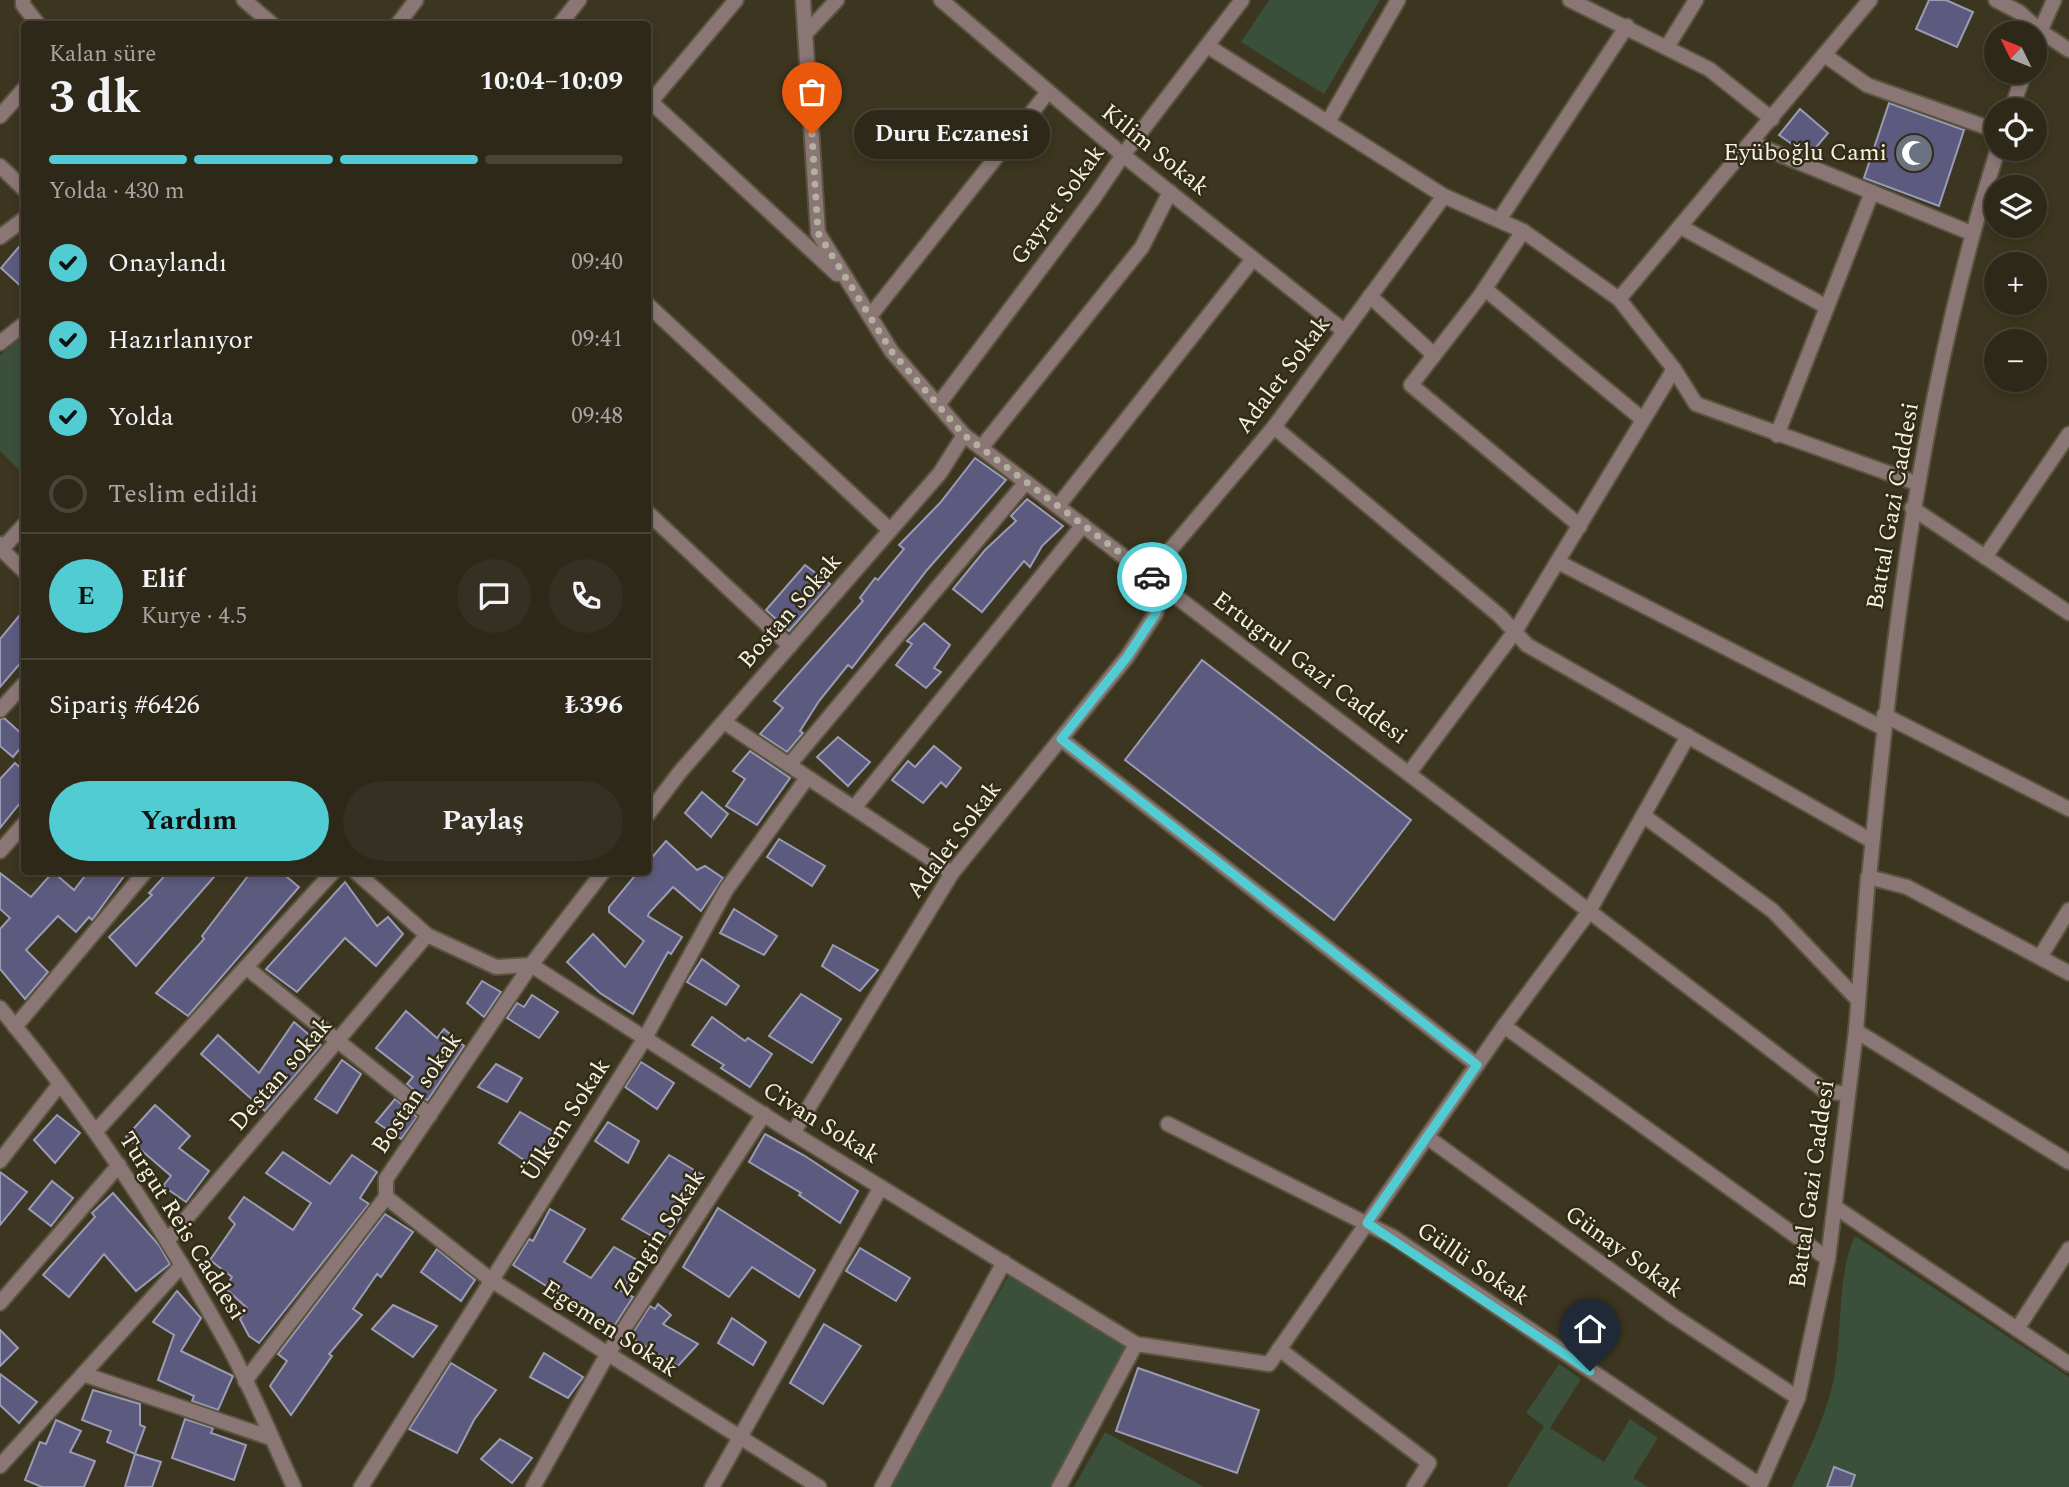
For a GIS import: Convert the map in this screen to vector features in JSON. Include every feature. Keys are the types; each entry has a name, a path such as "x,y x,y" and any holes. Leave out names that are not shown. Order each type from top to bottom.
{"street":[{"path":"244,0 268,21"},
{"path":"400,21 416,0"},
{"path":"562,21 579,0"},
{"path":"651,101 736,0"},
{"name":"Ertugrul Gazi Caddesi","path":"803,0 818,233 892,352 964,435 1409,773 1588,914 1825,1091 1848,1094"},
{"path":"805,34 838,0"},
{"name":"Kilim Sokak","path":"942,0 1123,155 1344,331"},
{"name":"Gayret Sokak","path":"938,405 1123,155 1209,47 1242,0"},
{"path":"1328,122 1398,0"},
{"path":"1570,0 1709,69 1772,119"},
{"path":"1667,47 1696,0"},
{"path":"1619,299 1826,56 1870,0"},
{"path":"1996,0 2019,12 2025,21"},
{"path":"2044,21 2054,0"},
{"path":"22,2 36,21"},
{"path":"1499,220 1627,26"},
{"path":"2048,41 2069,50"},
{"path":"1209,47 1444,196 1523,231 1619,299 1674,369 1696,404 1916,483"},
{"path":"1826,56 1867,85 1984,126"},
{"path":"0,116 21,92"},
{"path":"870,316 1048,92"},
{"path":"651,105 851,287"},
{"path":"1752,143 1971,233"},
{"name":"Battal Gazi Caddesi","path":"1760,1486 1798,1398 1828,1259 1856,1031 1884,722 1912,508 1971,233 1994,161"},
{"path":"0,166 21,186"},
{"path":"981,448 1142,247 1170,192"},
{"path":"1777,435 1872,192"},
{"name":"Adalet Sokak","path":"793,1133 952,873 1127,657 1156,613 1155,579 1274,426 1444,196"},
{"path":"0,237 21,221"},
{"path":"1681,227 1827,307"},
{"path":"1523,231 1485,289 1411,385 1580,526"},
{"path":"1058,506 1254,259"},
{"path":"1485,289 1642,418"},
{"path":"1370,296 1434,355"},
{"path":"651,308 890,530"},
{"path":"0,344 21,326"},
{"path":"1409,773 1516,630 1674,369"},
{"path":"1274,426 1516,630 1527,645 1872,841"},
{"path":"1985,557 2069,434"},
{"name":"Bostan Sokak","path":"651,810 723,722 940,473 964,435"},
{"path":"789,765 1026,482"},
{"path":"1912,508 2069,613"},
{"path":"651,516 790,646"},
{"path":"854,808 1083,525"},
{"path":"21,528 0,548 21,568"},
{"path":"1558,562 1884,722 2069,809"},
{"path":"0,710 21,687"},
{"path":"723,722 952,873"},
{"path":"1415,1487 1429,1463 1279,1349 1504,1026 1588,914 1688,736"},
{"path":"1061,739 1477,1065"},
{"name":"Ülkem Sokak","path":"360,1487 645,1038 726,890 807,778"},
{"path":"1643,816 1773,911 1858,1000"},
{"path":"0,851 21,827"},
{"path":"15,1027 142,875"},
{"path":"96,1131 330,875"},
{"path":"359,875 427,935 496,967 531,965 601,875"},
{"path":"1868,878 1907,887 2069,973"},
{"path":"2040,957 2069,910"},
{"name":"Destan sokak","path":"168,1240 339,1042 427,935"},
{"name":"Civan Sokak","path":"531,965 793,1133 1136,1344 1269,1364 1279,1349"},
{"name":"Bostan sokak","path":"245,1381 386,1197 386,1179 531,965"},
{"path":"247,968 430,1115"},
{"name":"Turgut Reis Caddesi","path":"0,1008 96,1131 168,1240 245,1381 294,1487"},
{"path":"1504,1026 1828,1259"},
{"path":"1856,1031 2069,1162"},
{"path":"0,1161 60,1085"},
{"name":"Zengin Sokak","path":"533,1487 607,1355 764,1114"},
{"name":"Güllü Sokak","path":"1168,1124 1367,1223 1760,1486"},
{"name":"Günay Sokak","path":"1427,1137 1672,1315 1798,1398"},
{"path":"0,1303 119,1164"},
{"path":"712,1487 881,1187"},
{"name":"Egemen Sokak","path":"386,1197 491,1280 819,1487"},
{"path":"1835,1207 2069,1364"},
{"path":"2017,1329 2069,1249"},
{"path":"882,1487 1004,1262"},
{"path":"0,1466 182,1265"},
{"path":"1059,1487 1136,1344"},
{"path":"83,1374 271,1438"}],"green space":[{"path":"1269,0 1380,0 1324,94 1241,42"},
{"path":"21,338 21,472 0,451 0,355"},
{"path":"1855,1236 2069,1377 2069,1487 1792,1487 1831,1391 1845,1271"},
{"path":"1009,1275 1130,1342 1050,1487 888,1487"},
{"path":"1559,1364 1581,1379 1550,1428 1604,1462 1630,1419 1658,1438 1633,1478 1648,1487 1507,1487 1544,1426 1526,1413"},
{"path":"1105,1432 1204,1487 1074,1487"}],"building":[{"path":"1929,0 1946,0 1973,12 1957,47 1916,29"},
{"name":"Eyüboğlu Cami","path":"1889,103 1964,130 1939,206 1864,178"},
{"path":"1800,109 1828,133 1809,156 1779,135"},
{"path":"21,245 21,286 1,268"},
{"path":"975,458 1006,480 927,570 852,668 848,665 819,701 800,731 803,733 787,752 760,734 783,708 774,701 863,601 860,598 875,578 878,580 904,549 899,545 940,503"},
{"path":"1027,499 1063,526 1042,546 1030,567 1024,561 982,612 953,589 985,550 1016,521 1011,516"},
{"path":"805,565 830,584 789,631 766,610"},
{"path":"21,614 21,662 0,687 0,639"},
{"path":"924,623 950,645 934,668 941,672 926,688 896,665 912,644 907,641"},
{"path":"1202,660 1411,820 1334,920 1125,760"},
{"path":"4,718 21,733 21,748 13,757 0,746 0,719"},
{"path":"838,737 870,762 848,786 817,757"},
{"path":"934,746 961,768 946,787 941,782 923,803 892,780 908,761 915,767"},
{"path":"750,751 790,778 757,825 726,806 745,779 733,771"},
{"path":"15,763 21,768 21,802 0,828 0,779"},
{"path":"702,792 728,814 711,837 685,813"},
{"path":"779,839 825,866 812,886 767,857"},
{"path":"666,841 697,870 705,866 723,878 701,911 673,887 649,913 648,916 682,937 671,954 668,952 633,1014 600,993 567,962 593,934 625,967 644,941 609,912 609,907 636,875 651,875 651,858"},
{"path":"0,873 31,897 50,875 56,875 74,890 86,875 125,875 92,920 89,917 76,932 58,916 26,950 48,972 25,999 0,969 0,929 10,918 0,909"},
{"path":"165,875 214,877 136,966 109,937 152,895 149,893"},
{"path":"249,875 285,875 299,887 188,1016 156,993 204,939 202,936"},
{"path":"345,882 377,926 388,917 403,934 376,966 345,938 297,992 266,969"},
{"path":"734,909 777,936 764,955 720,933"},
{"path":"833,945 878,970 860,991 822,966"},
{"path":"702,959 739,986 726,1005 687,982"},
{"path":"482,981 501,992 484,1017 467,1003"},
{"path":"801,994 841,1019 812,1063 769,1036"},
{"path":"532,995 558,1012 539,1038 507,1018 517,1003 524,1007"},
{"path":"406,1011 437,1038 444,1029 464,1046 427,1101 407,1084 413,1077 376,1048"},
{"path":"712,1017 745,1041 748,1038 772,1054 750,1087 721,1068 724,1065 692,1045"},
{"path":"294,1022 321,1045 265,1111 201,1054 218,1035 259,1073"},
{"path":"342,1060 361,1074 337,1113 315,1099"},
{"path":"641,1062 674,1083 657,1109 625,1087"},
{"path":"496,1064 522,1078 507,1102 478,1087"},
{"path":"395,1099 417,1117 401,1139 376,1122"},
{"path":"155,1105 190,1136 179,1148 209,1171 186,1202 163,1186 171,1176 126,1137"},
{"path":"520,1112 563,1137 540,1171 499,1143"},
{"path":"57,1115 80,1133 55,1163 34,1140"},
{"path":"608,1122 639,1141 628,1163 595,1141"},
{"path":"765,1134 805,1156 858,1191 840,1223 799,1195 801,1193 749,1162"},
{"path":"283,1152 330,1184 352,1155 377,1172 360,1198 369,1204 259,1343 249,1336 240,1319 247,1308 225,1288 232,1277 210,1260 235,1224 229,1218 244,1197 293,1230 311,1203 266,1173"},
{"path":"669,1155 706,1177 664,1243 622,1219"},
{"path":"0,1172 27,1192 0,1225"},
{"path":"52,1181 73,1198 51,1226 29,1209"},
{"path":"113,1193 159,1245 170,1264 136,1291 104,1254 69,1297 43,1275 95,1217 92,1213"},
{"path":"718,1208 815,1270 799,1297 752,1267 729,1297 683,1267"},
{"path":"550,1209 585,1229 564,1262 591,1278 614,1247 644,1264 621,1291 633,1297 613,1328 513,1265 529,1239 533,1241"},
{"path":"385,1214 413,1232 381,1277 377,1274 353,1309 362,1315 329,1354 332,1356 291,1415 270,1386 287,1361 278,1354"},
{"path":"860,1248 910,1278 896,1301 846,1271"},
{"path":"437,1249 475,1280 461,1301 421,1272"},
{"path":"177,1291 201,1318 181,1351 233,1376 218,1410 192,1401 194,1396 158,1380 174,1335 153,1322"},
{"path":"658,1304 671,1315 663,1324 698,1344 678,1366 630,1337 650,1306 655,1309"},
{"path":"393,1305 437,1326 413,1357 372,1329"},
{"path":"732,1318 766,1342 753,1365 718,1343"},
{"path":"824,1324 861,1346 823,1404 790,1383"},
{"path":"0,1330 18,1348 0,1366"},
{"path":"544,1353 583,1377 568,1398 530,1377"},
{"path":"451,1363 496,1390 474,1420 457,1453 409,1429"},
{"path":"1138,1368 1259,1410 1237,1473 1116,1431"},
{"path":"0,1374 37,1402 19,1423 0,1405"},
{"path":"93,1390 140,1404 140,1425 145,1427 135,1454 107,1442 111,1431 82,1420"},
{"path":"185,1419 213,1428 211,1433 246,1445 234,1480 172,1458"},
{"path":"56,1420 81,1431 70,1452 95,1461 84,1487 42,1487 25,1480 40,1442 46,1444"},
{"path":"500,1439 532,1458 512,1483 481,1459"},
{"path":"135,1454 161,1462 152,1487 125,1487"},
{"path":"1834,1467 1855,1475 1851,1487 1827,1487"}],"way so far":[{"path":"812,134 818,233 892,352 964,435 1152,577"}],"place":[{"name":"Duru Eczanesi","path":"812,134"},
{"name":"Eyüboğlu Cami","path":"1914,153"}],"route":[{"path":"1152,577 1161,584 1156,613 1127,657 1061,739 1477,1065 1367,1223 1393,1237 1590,1371"}]}
